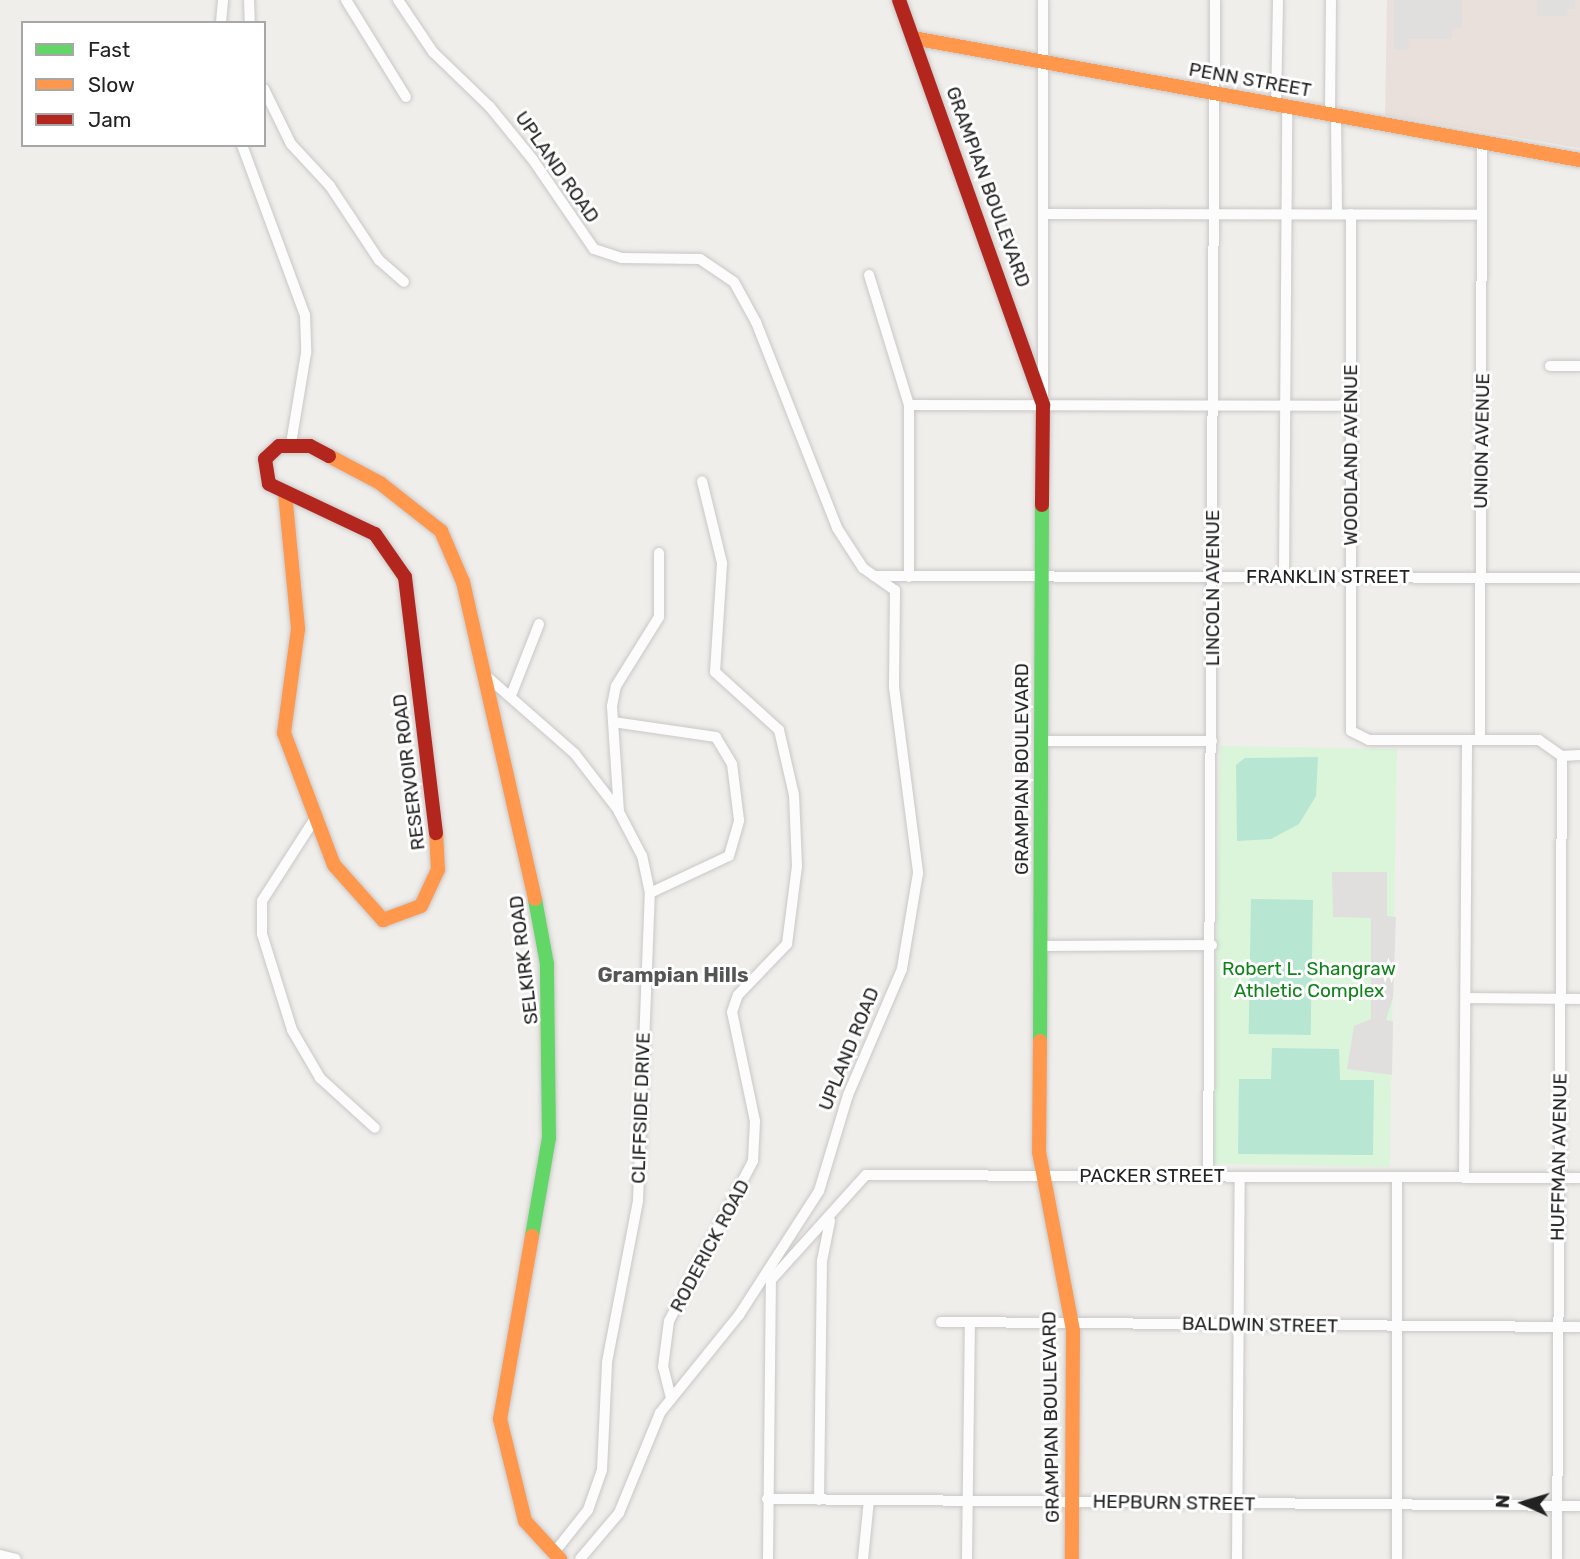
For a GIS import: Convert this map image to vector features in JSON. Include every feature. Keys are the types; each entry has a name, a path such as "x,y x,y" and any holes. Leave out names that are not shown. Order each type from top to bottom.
{"street":[{"path":"220,21 223,0"},
{"path":"249,0 250,21"},
{"path":"346,0 406,97"},
{"name":"UPLAND ROAD","path":"398,0 433,52 490,107 533,160 594,249 622,258 700,259 734,282 756,322 837,528 873,576 895,590 894,687 917,835 914,914 902,969 848,1095 828,1171 772,1268 671,1398 619,1513 580,1559"},
{"name":"GRAMPIAN BOULEVARD","path":"899,0 1042,405 1041,1176 1073,1324 1072,1559"},
{"path":"1042,405 1045,214 1043,0"},
{"name":"LINCOLN AVENUE","path":"1208,1177 1212,945 1215,0"},
{"path":"1278,0 1286,215 1284,577"},
{"path":"1331,0 1337,215"},
{"name":"PENN STREET","path":"913,38 1580,160"},
{"path":"266,93 291,144 330,186 379,260 404,282"},
{"name":"UNION AVENUE","path":"1480,740 1482,142"},
{"path":"243,147 304,315 306,353 291,444"},
{"path":"1045,214 1482,215"},
{"name":"WOODLAND AVENUE","path":"1351,214 1350,578 1354,736 1467,740"},
{"path":"869,275 909,405 909,576 873,576"},
{"path":"1550,366 1580,366"},
{"path":"909,405 1351,406"},
{"name":"RESERVOIR ROAD","path":"285,493 298,629 285,733 314,820 334,865 383,920 427,900 438,870 437,823 405,577 375,534 285,493 265,479 263,466 274,449 291,444"},
{"name":"SELKIRK ROAD","path":"291,444 345,462 441,531 463,582 532,870 552,1031 541,1203 501,1429 525,1521 556,1557"},
{"name":"RODERICK ROAD","path":"671,1398 663,1367 670,1321 753,1161 753,1111 732,1012 738,995 787,944 797,866 794,796 779,730 715,672 722,564 702,481"},
{"path":"619,812 613,722 616,686 659,617 659,553"},
{"name":"FRANKLIN STREET","path":"909,576 1580,578"},
{"path":"512,693 539,624"},
{"path":"484,674 512,693 575,754 619,812"},
{"path":"613,722 716,737 727,749 736,783 739,820 729,856 650,893"},
{"path":"1041,740 1212,741"},
{"path":"1464,1178 1467,740 1539,740 1562,756 1580,754"},
{"name":"HUFFMAN AVENUE","path":"1557,1559 1562,756"},
{"name":"CLIFFSIDE DRIVE","path":"556,1557 589,1510 601,1470 607,1362 638,1201 650,893 642,856 619,812"},
{"path":"314,820 262,901 262,934 292,1030 320,1078 375,1128"},
{"path":"1040,946 1212,945"},
{"path":"1466,998 1580,999"},
{"name":"PACKER STREET","path":"771,1280 866,1175 1580,1178"},
{"path":"1237,1559 1240,1177"},
{"path":"1396,1559 1397,1178"},
{"path":"819,1500 822,1261 831,1216"},
{"path":"768,1559 772,1268"},
{"name":"BALDWIN STREET","path":"941,1322 1580,1327"},
{"path":"967,1559 970,1324"},
{"name":"HEPBURN STREET","path":"767,1499 1580,1506"},
{"path":"863,1559 869,1500"},
{"path":"0,1555 16,1559"}],"shaded area":[{"path":"1387,0 1580,0 1580,148 1385,115"},
{"path":"1394,0 1462,0 1462,28 1452,28 1452,39 1409,39 1408,50 1394,50"},
{"path":"1537,0 1575,0 1575,9 1568,9 1567,16 1537,16"},
{"path":"1332,872 1387,872 1387,916 1396,917 1393,997 1386,1020 1393,1021 1392,1075 1347,1069 1354,1026 1371,1019 1371,918 1333,917"}],"green space":[{"name":"Robert L. Shangraw Athletic Complex","path":"1220,746 1397,749 1390,1167 1213,1164"},
{"path":"1318,757 1316,796 1299,824 1271,839 1237,841 1236,765 1245,758"},
{"path":"1251,899 1313,900 1311,1035 1249,1034"},
{"path":"1272,1048 1339,1049 1340,1080 1374,1080 1373,1155 1238,1154 1239,1079 1271,1079"}],"traffic: fast":[{"path":"1040,1041 1042,505"},
{"path":"532,1236 549,1138 547,964 535,899"}],"traffic: slow":[{"path":"913,38 1580,160"},
{"path":"329,456 380,483 441,531 463,582 535,899"},
{"path":"285,493 298,629 284,733 334,865 383,920 421,906 438,870 436,833"},
{"path":"1040,1041 1039,1152 1073,1331 1072,1559"},
{"path":"532,1236 500,1419 525,1521 560,1559"}],"traffic: jam":[{"path":"899,0 1043,405 1042,505"},
{"path":"329,456 310,446 279,446 265,459 269,484 375,534 405,577 436,833"}],"district":[{"name":"Grampian Hills","path":"673,975"}]}
